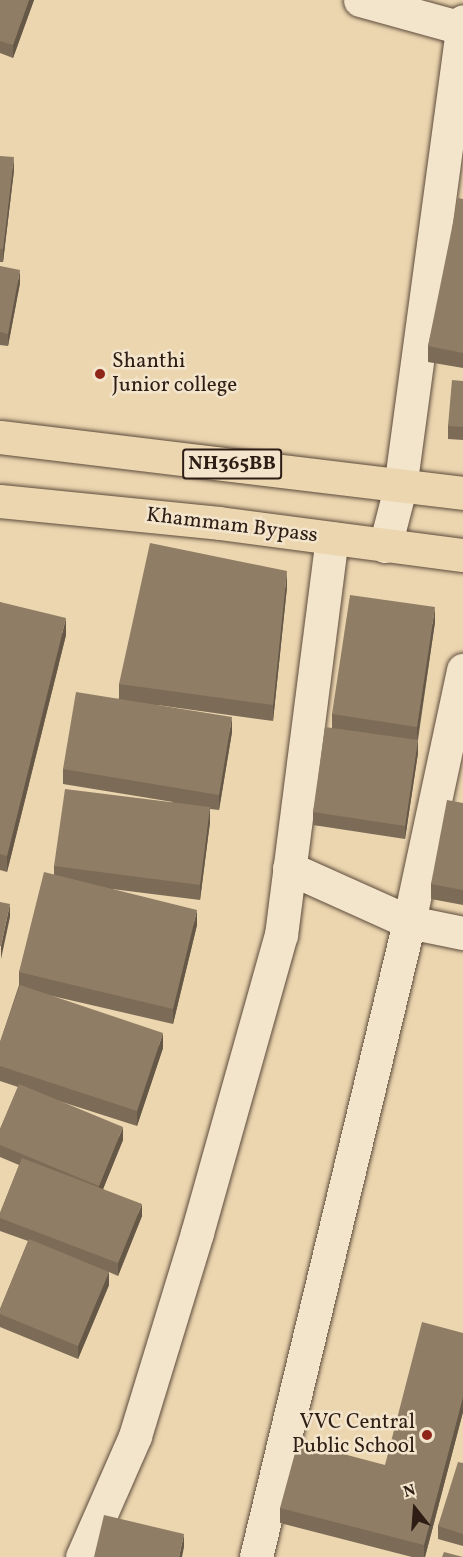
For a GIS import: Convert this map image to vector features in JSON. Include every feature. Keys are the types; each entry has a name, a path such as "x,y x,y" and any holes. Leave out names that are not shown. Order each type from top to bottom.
{"highway":[{"name":"NH365BB","path":"0,437 400,488 463,493"},
{"name":"Khammam Bypass","path":"0,501 463,555"}],"street":[{"path":"360,0 463,25 400,488 385,546"},
{"path":"82,1557 135,1436 197,1233 281,935 332,538"},
{"path":"256,1557 409,922 463,670"},
{"path":"289,868 409,922 463,933"}],"building":[{"path":"0,0 29,0 13,45 0,41"},
{"path":"0,156 14,157 3,249 0,249"},
{"path":"458,198 463,199 463,353 428,346"},
{"path":"0,266 20,270 8,334 0,332"},
{"path":"452,380 463,381 463,427 448,426"},
{"path":"150,543 287,571 273,705 119,684"},
{"path":"350,595 435,607 417,727 332,714"},
{"path":"0,602 66,618 7,856 0,854"},
{"path":"76,692 232,717 219,795 63,769"},
{"path":"325,727 418,740 405,826 313,812"},
{"path":"65,789 210,807 200,885 54,866"},
{"path":"447,800 463,803 463,890 431,884"},
{"path":"44,872 197,910 173,1009 19,972"},
{"path":"0,902 10,904 1,946 0,946"},
{"path":"20,985 163,1033 137,1111 0,1066 0,1042"},
{"path":"19,1084 123,1127 99,1186 0,1145 0,1129"},
{"path":"22,1158 142,1204 118,1263 0,1218"},
{"path":"29,1239 109,1272 78,1346 0,1314 0,1309"},
{"name":"VVC Central Public School","path":"422,1322 463,1333 463,1397 424,1545 280,1508 298,1442 385,1465"},
{"path":"458,1462 463,1463 463,1534 438,1526"},
{"path":"104,1515 184,1534 179,1557 94,1557"},
{"path":"444,1552 463,1557 442,1557"}],"place":[{"name":"Shanthi Junior college","path":"100,374"},
{"name":"VVC Central Public School","path":"427,1435"}]}
